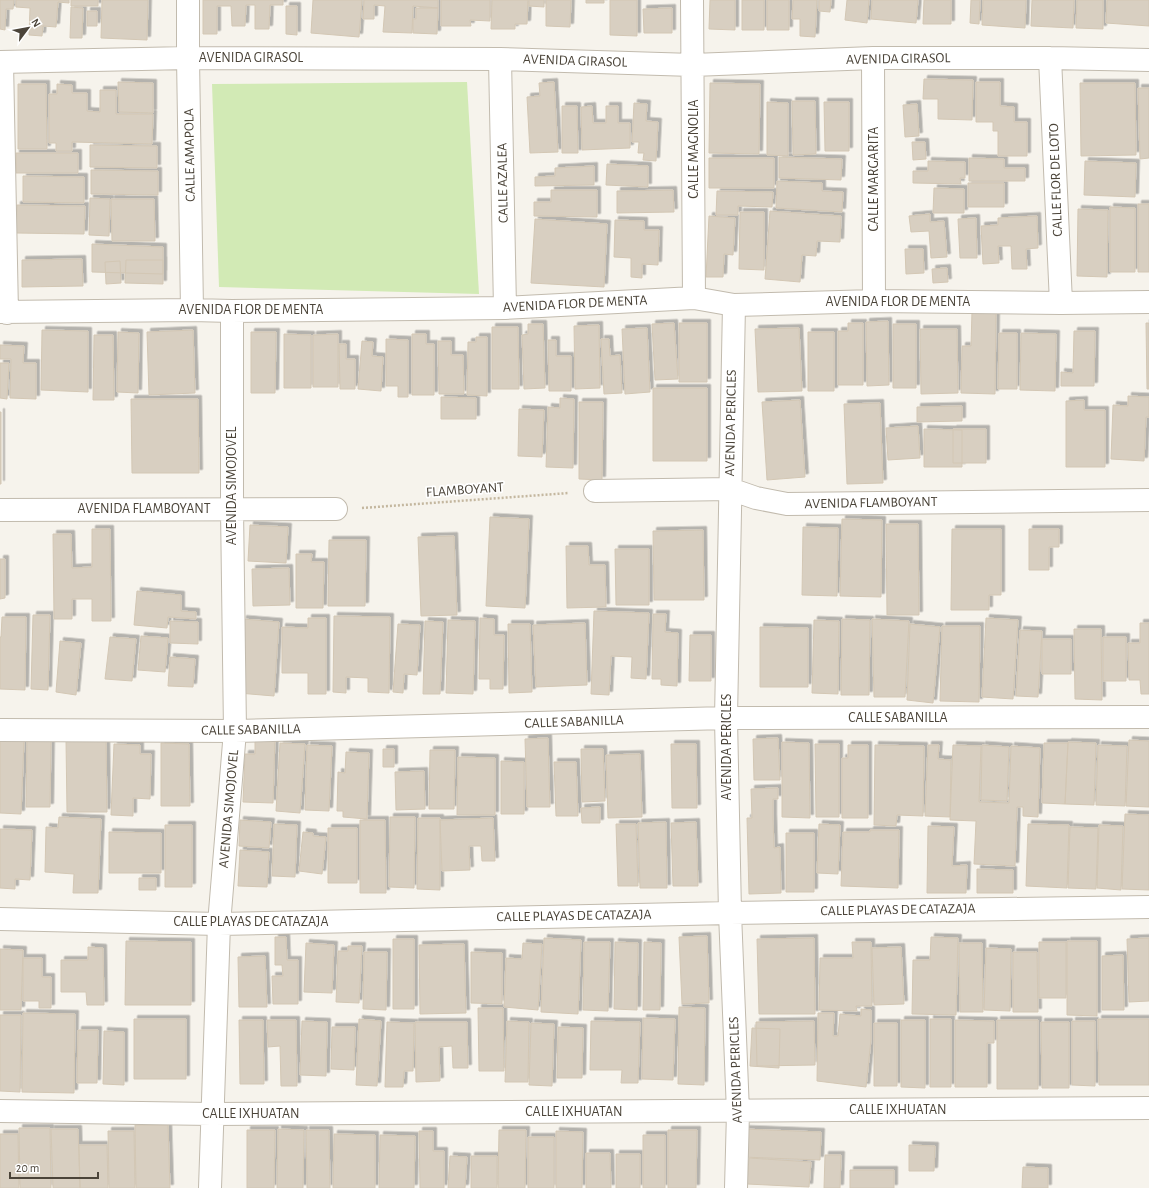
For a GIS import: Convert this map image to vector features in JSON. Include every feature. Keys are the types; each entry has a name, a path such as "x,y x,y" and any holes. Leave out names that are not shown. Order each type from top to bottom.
{"street":[{"name":"CALLE AMAPOLA","path":"188,0 192,310"},
{"name":"CALLE MAGNOLIA","path":"692,0 694,298"},
{"name":"AVENIDA GIRASOL","path":"1,62 188,58 500,59 693,65 873,58 1050,58 1149,60"},
{"name":"CALLE MARGARITA","path":"873,58 874,301"},
{"name":"CALLE FLOR DE LOTO","path":"1050,58 1061,303"},
{"name":"CALLE AZALEA","path":"500,59 506,308"},
{"path":"1,62 4,312"},
{"name":"AVENIDA FLOR DE MENTA","path":"4,312 506,308 694,298 734,305 874,301 1061,303 1149,302"},
{"name":"AVENIDA PERICLES","path":"734,305 726,718 730,913 738,1112 736,1188"},
{"name":"AVENIDA SIMOJOVEL","path":"210,1188 219,924 235,731 232,509 232,311"},
{"name":"AVENIDA FLAMBOYANT","path":"595,491 730,489 756,498 787,504 1149,500"},
{"name":"AVENIDA FLAMBOYANT","path":"0,510 336,510"},
{"name":"CALLE SABANILLA","path":"0,730 235,731 726,718 1149,717"},
{"name":"CALLE PLAYAS DE CATAZAJA","path":"0,919 219,924 730,913 1149,907"},
{"name":"CALLE IXHUATAN","path":"0,1111 212,1114 738,1112 1149,1108"}],"path":[{"name":"FLAMBOYANT","path":"336,510 595,491"}],"green space":[{"path":"467,82 479,294 219,287 212,84"}],"building":[{"path":"0,0 14,0 13,9 6,9 5,30 0,29"},
{"path":"16,0 69,0 69,3 58,2 56,27 43,26 42,36 29,35 30,8 16,7"},
{"path":"71,0 98,0 98,6 71,6"},
{"path":"102,0 148,0 147,40 101,38"},
{"path":"203,0 283,0 283,5 270,5 269,29 255,29 255,5 246,5 245,26 232,26 231,6 217,6 217,34 203,34"},
{"path":"313,0 362,0 359,37 311,33"},
{"path":"364,0 438,0 438,8 413,6 412,33 383,32 385,6 374,5 374,19 363,19"},
{"path":"441,0 490,0 490,21 470,20 471,26 441,26"},
{"path":"492,0 528,0 527,24 515,24 515,29 491,29"},
{"path":"529,0 544,0 544,7 529,6"},
{"path":"546,0 571,0 570,27 546,26"},
{"path":"586,0 604,0 604,3 586,3"},
{"path":"610,0 637,0 637,36 610,35"},
{"path":"710,0 735,0 735,30 709,29"},
{"path":"742,0 764,0 764,30 742,30"},
{"path":"767,0 789,0 789,30 767,30"},
{"path":"793,0 817,0 815,37 800,36 800,19 792,19"},
{"path":"819,0 831,0 830,12 819,11"},
{"path":"847,0 869,0 867,23 845,20"},
{"path":"872,0 918,0 916,23 871,19"},
{"path":"924,0 951,0 951,24 923,24"},
{"path":"971,0 980,0 979,24 970,23"},
{"path":"983,0 1026,0 1025,28 982,25"},
{"path":"1032,0 1074,0 1073,28 1031,26"},
{"path":"1077,0 1103,0 1103,29 1076,28"},
{"path":"1107,0 1149,0 1149,26 1106,23"},
{"path":"286,6 297,6 297,35 286,34"},
{"path":"71,7 83,8 82,38 70,38"},
{"path":"416,8 438,8 437,34 413,33 413,19 416,19"},
{"path":"672,8 672,33 644,33 643,9"},
{"path":"87,11 97,11 97,26 87,26"},
{"path":"924,79 973,80 972,120 938,119 938,99 923,99"},
{"path":"118,82 153,83 153,113 119,112"},
{"path":"554,82 558,152 530,153 527,97 540,96 539,83"},
{"path":"976,82 1000,82 1000,106 1014,107 1014,122 1027,122 1027,156 998,156 998,131 993,131 993,122 976,122"},
{"path":"710,83 760,84 759,154 709,153"},
{"path":"1080,83 1135,83 1136,155 1081,156"},
{"path":"18,84 46,84 47,149 18,149"},
{"path":"57,84 72,85 72,93 87,93 87,111 100,112 100,90 116,90 116,114 153,114 152,144 72,142 72,151 56,151 56,143 49,143 49,94 57,94"},
{"path":"1138,88 1149,88 1149,158 1140,159"},
{"path":"792,101 815,101 816,154 793,155"},
{"path":"767,102 788,103 788,156 767,155"},
{"path":"824,102 849,102 849,151 825,151"},
{"path":"634,103 647,104 646,121 658,122 656,161 643,160 644,153 638,153 639,142 632,142"},
{"path":"917,104 919,136 905,137 903,105"},
{"path":"562,106 577,106 578,153 562,153"},
{"path":"592,106 593,123 606,123 606,106 618,106 618,123 630,123 630,148 582,150 581,107"},
{"path":"912,142 925,142 926,159 913,160"},
{"path":"90,145 157,146 157,168 90,167"},
{"path":"16,153 78,153 78,173 16,173"},
{"path":"779,157 842,159 841,180 779,178"},
{"path":"709,158 774,158 774,188 709,188"},
{"path":"969,158 1004,159 1004,168 1025,168 1025,181 969,181"},
{"path":"928,161 965,162 965,178 960,178 961,184 913,183 913,171 928,171"},
{"path":"1085,161 1136,163 1135,197 1084,195"},
{"path":"607,164 648,166 648,187 606,185"},
{"path":"594,166 594,185 535,186 535,177 555,176 555,168"},
{"path":"91,170 158,171 158,195 91,194"},
{"path":"23,176 84,177 84,203 23,202"},
{"path":"777,181 822,183 822,191 843,192 842,212 776,208"},
{"path":"968,183 1004,183 1004,207 968,207"},
{"path":"934,188 964,189 964,213 933,213"},
{"path":"551,190 597,190 597,217 534,216 534,202 551,202"},
{"path":"673,190 674,212 617,213 617,191"},
{"path":"717,191 773,192 772,207 738,206 738,215 716,215"},
{"path":"90,198 110,199 109,236 89,235"},
{"path":"111,199 154,199 155,241 112,241"},
{"path":"1138,204 1149,204 1149,272 1138,272"},
{"path":"17,205 85,206 84,234 16,233"},
{"path":"1110,207 1135,208 1135,272 1110,272"},
{"path":"1078,209 1108,210 1107,277 1077,276"},
{"path":"770,211 841,216 840,242 817,241 816,256 802,255 800,282 765,279"},
{"path":"740,212 764,212 764,270 739,269"},
{"path":"930,214 930,222 944,221 947,257 931,258 929,231 911,232 909,216"},
{"path":"709,216 735,218 733,255 724,254 723,277 706,277"},
{"path":"1037,216 1038,248 1026,249 1027,269 1012,269 1011,246 998,246 999,263 983,264 981,226 998,225 998,218"},
{"path":"976,218 977,258 960,258 958,219"},
{"path":"535,219 607,224 604,287 531,283"},
{"path":"615,220 644,221 644,230 659,230 658,265 642,264 642,278 631,277 631,258 614,257"},
{"path":"92,244 163,247 163,274 92,272"},
{"path":"905,249 923,249 924,273 906,274"},
{"path":"82,259 83,286 22,287 22,260"},
{"path":"126,260 163,260 163,284 125,283"},
{"path":"120,261 121,283 106,284 105,262"},
{"path":"947,268 948,282 933,283 932,269"},
{"path":"972,311 996,311 995,394 961,393 962,346 971,346"},
{"path":"888,321 889,385 867,386 866,322"},
{"path":"674,323 678,379 655,380 652,324"},
{"path":"679,323 707,323 707,382 679,382"},
{"path":"848,323 863,323 863,385 838,385 838,331 848,331"},
{"path":"1146,323 1149,323 1149,389 1147,389"},
{"path":"528,324 543,324 545,388 524,389 522,335 528,334"},
{"path":"893,324 916,324 916,388 893,388"},
{"path":"599,325 600,388 575,389 574,326"},
{"path":"492,327 518,327 519,389 492,389"},
{"path":"647,328 650,392 625,394 622,329"},
{"path":"799,328 802,391 758,392 755,329"},
{"path":"920,329 957,329 958,393 921,394"},
{"path":"42,330 88,331 88,392 41,390"},
{"path":"193,330 195,393 149,395 147,332"},
{"path":"1074,331 1095,331 1094,386 1061,386 1061,372 1073,373"},
{"path":"118,332 139,333 138,393 117,392"},
{"path":"251,332 276,332 275,393 251,393"},
{"path":"808,332 834,332 834,391 808,391"},
{"path":"999,333 1017,333 1017,389 998,389"},
{"path":"1021,333 1056,334 1055,391 1020,390"},
{"path":"284,334 311,335 311,388 284,388"},
{"path":"338,334 338,387 313,387 313,335"},
{"path":"412,334 426,334 426,344 434,344 434,395 412,395"},
{"path":"94,335 113,335 114,400 93,400"},
{"path":"476,337 487,337 487,396 467,395 468,342 476,342"},
{"path":"386,339 408,340 408,397 398,397 398,386 386,386"},
{"path":"601,339 609,339 610,356 620,355 622,393 604,394"},
{"path":"548,340 556,340 556,356 571,356 571,391 549,391"},
{"path":"362,341 373,342 372,356 383,357 381,391 358,389"},
{"path":"438,341 451,341 451,355 463,355 464,394 439,394"},
{"path":"339,344 346,344 346,359 355,359 355,389 340,389"},
{"path":"0,345 24,346 23,363 36,363 36,399 10,398 11,359 0,359"},
{"path":"0,363 9,363 7,399 0,398"},
{"path":"653,388 707,388 707,461 653,461"},
{"path":"1128,396 1149,397 1149,417 1146,417 1144,461 1111,459 1113,405 1128,406"},
{"path":"441,397 476,398 476,419 441,419"},
{"path":"560,398 574,399 573,468 546,467 548,407 560,408"},
{"path":"131,399 198,399 199,473 132,473"},
{"path":"800,400 805,477 767,480 762,402"},
{"path":"1084,400 1084,410 1105,410 1105,467 1066,467 1066,401"},
{"path":"579,402 603,402 602,480 579,479"},
{"path":"880,403 883,483 847,484 844,404"},
{"path":"962,406 962,421 917,422 917,407"},
{"path":"519,409 544,410 542,457 518,456"},
{"path":"1,412 1,484 0,484"},
{"path":"918,426 920,458 888,460 886,428"},
{"path":"924,429 962,430 962,467 924,467"},
{"path":"953,429 986,429 986,463 953,463"},
{"path":"490,517 529,519 525,608 486,606"},
{"path":"842,519 882,520 881,597 840,596"},
{"path":"886,524 918,524 919,615 887,615"},
{"path":"250,525 288,527 286,563 248,561"},
{"path":"803,527 838,528 837,596 802,595"},
{"path":"92,529 110,529 111,621 92,621 92,599 72,599 72,619 54,619 53,534 71,534 72,568 92,567"},
{"path":"952,529 1001,529 1001,595 989,595 989,610 951,610"},
{"path":"1029,529 1059,529 1059,547 1049,547 1049,570 1029,570"},
{"path":"703,530 704,600 654,600 653,531"},
{"path":"454,536 457,615 421,616 418,537"},
{"path":"329,540 366,540 365,606 328,606"},
{"path":"566,546 588,546 589,565 605,565 606,607 567,608"},
{"path":"615,549 649,549 649,605 616,605"},
{"path":"296,554 312,554 311,562 324,562 323,608 296,608"},
{"path":"0,559 5,559 5,598 0,599"},
{"path":"289,568 290,605 253,606 252,569"},
{"path":"137,591 181,595 181,611 196,612 196,619 168,617 167,628 134,625"},
{"path":"594,611 649,613 646,679 631,678 632,657 611,656 609,695 591,694"},
{"path":"653,614 666,614 665,632 678,633 677,686 661,685 661,679 652,679"},
{"path":"33,615 50,615 48,690 31,689"},
{"path":"334,616 390,617 389,693 368,692 368,678 346,677 346,693 333,692"},
{"path":"2,617 26,617 25,690 0,689 0,637"},
{"path":"308,618 326,618 326,694 308,694 308,673 282,673 282,627 308,628"},
{"path":"480,618 494,619 494,635 504,635 503,689 490,689 490,679 479,679"},
{"path":"986,618 1018,620 1013,699 982,697"},
{"path":"243,619 279,622 274,696 238,693"},
{"path":"842,619 870,620 869,695 841,695"},
{"path":"872,619 909,621 905,697 874,697"},
{"path":"448,620 475,621 473,694 446,693"},
{"path":"814,620 839,621 838,694 812,693"},
{"path":"170,621 198,622 198,644 170,643"},
{"path":"425,621 443,622 440,694 423,694"},
{"path":"585,623 587,685 536,687 533,625"},
{"path":"1140,623 1149,623 1149,694 1141,694 1140,680 1129,680 1128,643 1140,643"},
{"path":"398,624 420,625 417,675 404,674 403,693 393,692"},
{"path":"508,624 530,624 532,692 509,693"},
{"path":"910,624 940,627 933,703 907,700"},
{"path":"942,626 980,626 979,702 940,701"},
{"path":"760,627 808,628 808,687 760,687"},
{"path":"1074,629 1101,629 1102,700 1075,699"},
{"path":"1020,630 1042,631 1038,697 1016,696"},
{"path":"690,635 711,635 711,681 689,681"},
{"path":"141,636 168,638 165,672 138,670"},
{"path":"110,637 136,639 132,681 105,679"},
{"path":"1103,637 1126,637 1126,681 1103,681"},
{"path":"1042,639 1071,639 1071,674 1042,674"},
{"path":"60,641 81,643 76,695 56,692"},
{"path":"170,657 195,659 193,687 168,686"},
{"path":"255,737 275,738 273,803 243,802 245,754 255,754"},
{"path":"548,738 550,807 527,807 525,739"},
{"path":"778,738 780,780 754,780 753,739"},
{"path":"27,739 51,740 50,807 26,807"},
{"path":"106,739 107,812 67,812 66,740"},
{"path":"0,740 24,741 21,814 0,813"},
{"path":"1129,740 1149,741 1149,807 1126,806"},
{"path":"782,742 809,743 810,818 782,817"},
{"path":"1068,742 1096,743 1094,805 1065,804"},
{"path":"161,743 189,744 190,806 161,806"},
{"path":"280,743 305,744 300,813 276,811"},
{"path":"1044,743 1068,743 1065,804 1042,803"},
{"path":"114,744 140,745 140,754 151,754 150,799 133,798 133,816 111,815"},
{"path":"671,744 696,744 697,808 672,808"},
{"path":"815,744 839,744 839,817 816,817"},
{"path":"307,745 332,746 329,811 305,810"},
{"path":"848,745 868,745 868,818 842,818 842,758 848,758"},
{"path":"875,745 924,746 923,816 897,815 896,826 874,825"},
{"path":"928,745 939,745 938,759 951,760 950,817 925,816"},
{"path":"953,745 981,746 979,802 1009,803 1011,746 1040,748 1038,817 1023,816 1023,807 1017,807 1015,866 974,864 976,821 950,820"},
{"path":"982,745 1009,747 1007,801 981,800"},
{"path":"1098,745 1127,746 1125,806 1096,805"},
{"path":"383,749 394,749 394,767 383,767"},
{"path":"581,749 603,749 605,801 582,802"},
{"path":"430,750 455,750 454,809 429,809"},
{"path":"346,752 369,753 367,819 343,817 343,811 337,811 338,772 345,773"},
{"path":"640,754 642,817 608,818 606,755"},
{"path":"458,757 495,758 495,815 457,815"},
{"path":"501,761 524,762 524,814 501,814"},
{"path":"554,762 576,762 578,816 556,816"},
{"path":"424,771 425,809 396,810 395,772"},
{"path":"778,788 778,799 773,799 773,818 774,848 780,847 781,893 749,894 747,818 752,818 751,789"},
{"path":"600,807 600,823 582,823 581,808"},
{"path":"1125,814 1149,815 1149,890 1122,889"},
{"path":"59,817 101,819 98,893 73,893 74,874 45,872 46,827 58,828"},
{"path":"390,817 415,817 414,888 389,887"},
{"path":"418,818 440,818 440,890 417,889"},
{"path":"493,818 495,861 482,861 481,846 469,846 470,870 442,871 440,820"},
{"path":"240,820 271,822 269,848 239,846"},
{"path":"360,820 385,820 386,893 360,893"},
{"path":"666,822 667,888 640,888 638,823"},
{"path":"696,822 698,886 673,886 671,823"},
{"path":"274,824 297,825 295,877 272,876"},
{"path":"616,824 636,824 638,886 618,886"},
{"path":"819,824 840,825 838,874 817,873"},
{"path":"1028,824 1069,825 1067,888 1026,886"},
{"path":"165,825 192,825 192,887 165,887"},
{"path":"1099,825 1123,826 1121,890 1097,888"},
{"path":"928,826 954,827 952,866 967,865 966,893 927,893"},
{"path":"1070,827 1098,828 1096,889 1068,888"},
{"path":"328,828 357,828 357,883 328,883"},
{"path":"0,829 32,830 30,880 15,879 15,889 0,888"},
{"path":"870,830 899,830 898,888 841,886 843,832 870,832"},
{"path":"109,832 161,833 161,873 109,873"},
{"path":"303,832 313,833 313,836 326,837 322,874 299,871"},
{"path":"786,833 814,833 814,892 786,892"},
{"path":"240,850 269,852 267,887 238,886"},
{"path":"977,869 1013,870 1013,893 977,893"},
{"path":"139,878 156,878 156,890 139,890"},
{"path":"707,936 709,1003 682,1004 679,937"},
{"path":"275,937 286,937 287,960 298,960 298,1004 273,1004 272,976 283,976 282,965 275,965"},
{"path":"931,937 958,938 956,1015 912,1014 913,960 930,960"},
{"path":"544,938 581,940 578,1014 541,1012"},
{"path":"814,938 815,1014 759,1014 757,939"},
{"path":"1149,938 1149,1001 1129,1002 1127,939"},
{"path":"393,939 414,939 414,1009 393,1009"},
{"path":"126,941 191,942 191,1005 125,1005"},
{"path":"1067,941 1097,941 1097,1016 1067,1015"},
{"path":"584,942 610,942 608,1011 583,1010"},
{"path":"615,942 638,943 637,1010 614,1009"},
{"path":"644,942 661,943 660,1010 643,1010"},
{"path":"852,942 871,942 872,1006 856,1006 857,1011 819,1010 820,958 853,958"},
{"path":"1039,942 1066,942 1066,998 1039,998"},
{"path":"306,943 334,945 332,993 304,992"},
{"path":"523,943 542,944 538,1010 504,1007 506,958 522,959"},
{"path":"959,943 982,943 983,1012 960,1012"},
{"path":"464,944 466,1013 420,1014 419,945"},
{"path":"348,946 362,946 359,1003 336,1002 338,951 348,951"},
{"path":"88,947 103,948 104,1005 87,1005 86,992 61,992 61,960 88,960"},
{"path":"901,947 904,1004 874,1005 872,948"},
{"path":"986,948 1011,949 1010,1011 984,1010"},
{"path":"0,949 23,950 21,1010 0,1010"},
{"path":"364,952 387,952 386,1010 363,1009"},
{"path":"471,952 502,953 502,1004 471,1003"},
{"path":"1013,952 1037,952 1038,1012 1013,1012"},
{"path":"1123,955 1124,1010 1102,1010 1102,956"},
{"path":"265,956 267,1007 239,1007 238,957"},
{"path":"23,958 42,958 42,977 51,977 51,1008 39,1008 39,1001 23,1001"},
{"path":"679,1007 705,1008 704,1085 678,1084"},
{"path":"478,1008 503,1008 504,1071 479,1071"},
{"path":"861,1009 871,1010 871,1040 866,1087 817,1081 818,1013 834,1013 833,1036 838,1036 840,1014 861,1016"},
{"path":"23,1013 75,1014 74,1093 22,1092"},
{"path":"0,1015 21,1015 20,1092 0,1091"},
{"path":"643,1018 675,1019 673,1080 642,1079"},
{"path":"134,1019 186,1019 186,1079 134,1079"},
{"path":"359,1019 381,1021 377,1086 356,1085"},
{"path":"930,1019 951,1019 951,1087 930,1087"},
{"path":"1098,1019 1149,1019 1149,1085 1099,1085"},
{"path":"239,1020 263,1020 264,1084 240,1084"},
{"path":"267,1020 296,1020 297,1086 281,1086 280,1046 268,1047"},
{"path":"901,1020 925,1020 925,1088 901,1087"},
{"path":"955,1020 994,1021 994,1043 987,1043 987,1087 955,1087"},
{"path":"997,1020 1038,1020 1038,1089 997,1089"},
{"path":"302,1021 327,1022 326,1076 300,1075"},
{"path":"507,1021 529,1022 528,1082 505,1082"},
{"path":"591,1021 640,1022 638,1083 621,1083 622,1070 590,1070"},
{"path":"814,1021 815,1065 757,1066 756,1022"},
{"path":"1072,1021 1095,1021 1095,1086 1072,1085"},
{"path":"387,1022 414,1023 413,1071 404,1071 403,1087 385,1087"},
{"path":"415,1022 467,1022 468,1068 453,1068 452,1046 439,1047 440,1081 416,1082"},
{"path":"1041,1022 1069,1022 1069,1088 1042,1088"},
{"path":"531,1023 554,1024 552,1086 529,1085"},
{"path":"874,1023 897,1023 897,1086 874,1086"},
{"path":"332,1027 355,1027 354,1070 331,1069"},
{"path":"558,1027 583,1028 582,1078 557,1078"},
{"path":"752,1028 780,1029 779,1068 750,1066"},
{"path":"78,1030 98,1030 97,1083 77,1083"},
{"path":"104,1031 124,1032 124,1085 103,1084"},
{"path":"135,1125 168,1125 170,1188 136,1188"},
{"path":"19,1128 50,1128 51,1188 20,1188"},
{"path":"51,1129 78,1129 80,1188 53,1188"},
{"path":"278,1129 304,1130 303,1188 277,1188"},
{"path":"742,1129 821,1132 820,1160 742,1157"},
{"path":"247,1130 275,1130 274,1188 247,1188"},
{"path":"306,1130 329,1130 330,1188 307,1188"},
{"path":"499,1130 526,1130 525,1188 498,1188"},
{"path":"668,1130 697,1130 696,1188 668,1188"},
{"path":"108,1131 134,1131 135,1188 109,1188"},
{"path":"419,1131 433,1131 433,1151 444,1151 444,1188 420,1188"},
{"path":"556,1131 583,1132 582,1188 556,1188"},
{"path":"0,1134 18,1134 19,1188 0,1188"},
{"path":"334,1134 375,1135 375,1188 333,1188"},
{"path":"380,1135 415,1136 414,1188 379,1188"},
{"path":"643,1135 665,1135 665,1188 643,1188"},
{"path":"528,1137 554,1137 554,1188 528,1188"},
{"path":"79,1145 107,1145 108,1188 80,1188"},
{"path":"909,1145 935,1146 934,1171 909,1171"},
{"path":"586,1153 610,1153 611,1188 586,1188"},
{"path":"616,1154 640,1154 640,1188 616,1188"},
{"path":"825,1155 841,1155 840,1188 824,1188"},
{"path":"450,1156 467,1157 465,1188 448,1188"},
{"path":"471,1156 497,1156 497,1188 471,1188"},
{"path":"749,1158 811,1162 809,1187 747,1184"},
{"path":"1023,1167 1048,1168 1048,1188 1022,1188"},
{"path":"850,1170 894,1170 894,1188 850,1188"}]}
